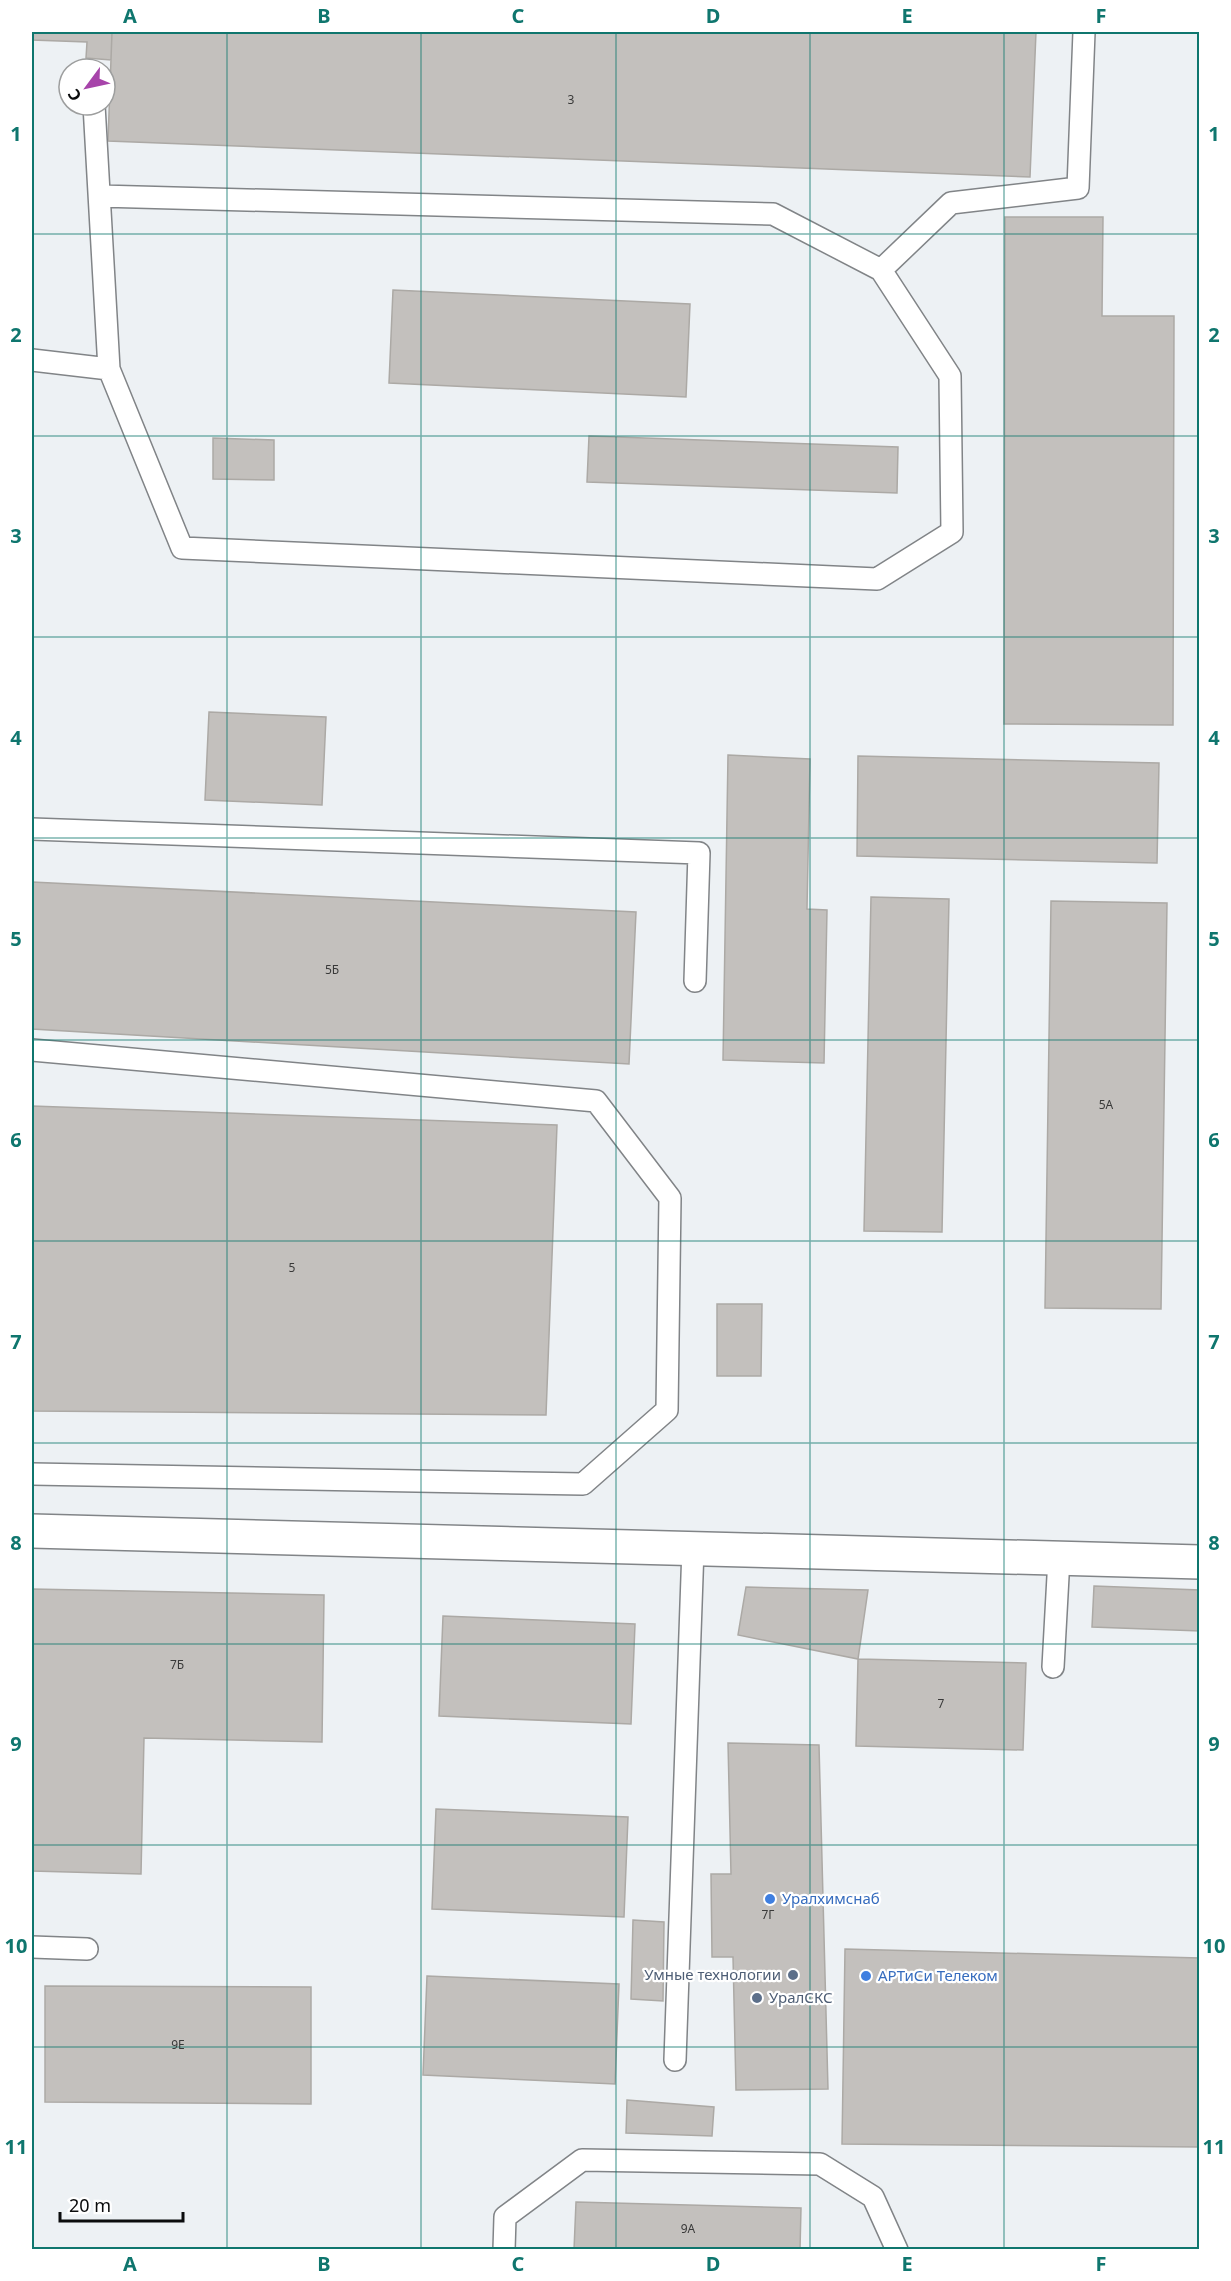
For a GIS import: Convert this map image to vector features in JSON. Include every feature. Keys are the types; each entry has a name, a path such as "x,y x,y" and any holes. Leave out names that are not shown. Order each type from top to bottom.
{"street":[{"path":"32,1531 1200,1562"}],"lane":[{"path":"881,270 951,203 1078,188 1084,32"},
{"path":"95,117 109,369 182,548 877,579 952,532 950,376 881,270 773,214 100,196"},
{"path":"32,360 109,369"},
{"path":"32,829 699,853 695,981"},
{"path":"32,1050 596,1101 670,1198 667,1410 583,1484 32,1474"},
{"path":"675,2060 693,1548"},
{"path":"1053,1667 1059,1558"},
{"path":"32,1947 87,1949"},
{"path":"504,2250 505,2217 582,2160 820,2164 873,2197 897,2250"}],"building":[{"path":"32,32 112,32 111,57 86,57 87,42 32,40"},
{"path":"112,32 1036,32 1030,177 108,141 109,117 117,117 117,57 111,57"},
{"path":"1005,217 1103,217 1102,316 1174,316 1173,725 1004,724"},
{"path":"393,290 690,304 686,397 389,383"},
{"path":"589,436 898,447 897,493 587,482"},
{"path":"213,438 274,440 274,480 213,479"},
{"path":"209,712 326,717 322,805 205,800"},
{"path":"728,755 810,759 807,909 827,910 824,1063 723,1060"},
{"path":"858,756 1159,763 1157,863 857,856"},
{"path":"32,882 636,912 629,1064 32,1029"},
{"path":"871,897 949,899 942,1232 864,1231"},
{"path":"1051,901 1167,903 1161,1309 1045,1308"},
{"path":"32,1106 557,1125 546,1415 32,1411"},
{"path":"717,1304 762,1304 761,1376 717,1376"},
{"path":"1094,1586 1200,1590 1200,1631 1092,1627"},
{"path":"746,1587 868,1590 858,1659 738,1635"},
{"path":"32,1589 324,1595 322,1742 144,1738 141,1874 32,1871"},
{"path":"443,1616 635,1624 631,1724 439,1716"},
{"path":"858,1659 1026,1663 1023,1750 856,1746"},
{"path":"728,1743 819,1745 828,2089 736,2090 733,1957 712,1957 711,1874 731,1874"},
{"path":"436,1809 628,1817 624,1917 432,1909"},
{"path":"633,1920 664,1922 663,2001 631,1999"},
{"path":"845,1949 1200,1958 1200,2147 842,2144"},
{"path":"427,1976 619,1984 615,2084 423,2075"},
{"path":"45,1986 311,1987 311,2104 45,2102"},
{"path":"627,2100 714,2107 712,2136 626,2133"},
{"path":"576,2202 801,2208 800,2250 574,2250"}],"place":[{"name":"Уралхимснаб","path":"770,1899"},
{"name":"Умные технологии","path":"793,1975"},
{"name":"АРТиСи Телеком","path":"866,1976"},
{"name":"УралСКС","path":"757,1998"}]}
